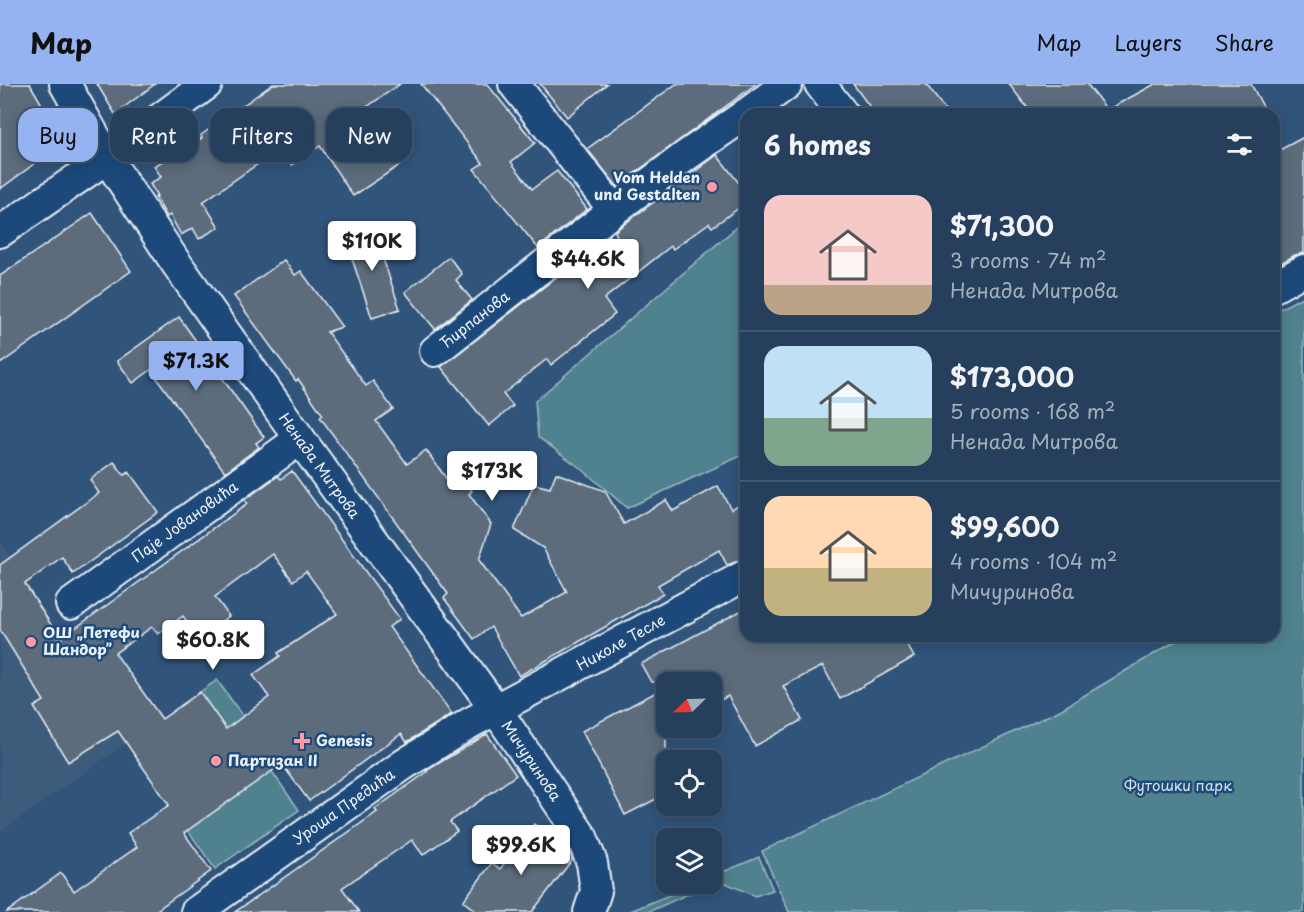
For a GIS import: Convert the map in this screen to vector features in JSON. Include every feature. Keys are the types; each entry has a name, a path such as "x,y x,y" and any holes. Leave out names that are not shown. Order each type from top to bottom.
{"street":[{"name":"Ненада Митрова","path":"65,84 107,158 174,260 496,711"},
{"path":"0,232 107,158 207,84"},
{"path":"514,84 614,210"},
{"name":"Ћирпанова","path":"754,108 787,84"},
{"path":"820,84 838,108"},
{"name":"Ћирпанова","path":"435,351 687,154 740,118"},
{"path":"1280,284 1304,270"},
{"name":"Паје Јовановића","path":"71,604 300,439"},
{"name":"Николе Тесле","path":"496,711 740,578"},
{"name":"Уроша Предића","path":"196,912 404,765 470,723 496,711"},
{"name":"Мичуринова","path":"496,711 582,837 592,863 596,891 589,912"}],"shaded area":[{"name":"ОШ „Петефи Шандор”","path":"0,541 126,743 0,832"}],"green space":[{"path":"740,224 740,456 627,508 583,470 538,437 535,401"},
{"name":"Футошки парк","path":"1304,296 1304,912 789,912 762,851 1060,710 1174,642 1280,642 1280,309"},
{"path":"217,680 258,737 251,742 299,810 215,869 127,744"},
{"path":"759,857 773,890 755,896 722,881 722,872"},
{"path":"672,894 688,894 648,912 628,912"}],"building":[{"path":"0,84 30,84 44,108 18,108 18,162 37,162 0,189"},
{"path":"97,84 155,84 123,108 111,108"},
{"path":"273,84 400,84 365,108 326,108 326,155 320,146 314,150 314,108 239,108"},
{"path":"421,84 487,84 535,143 511,162 532,189 557,171 587,209 538,248 474,169 483,163"},
{"path":"540,84 607,84 567,117"},
{"path":"676,84 756,84 617,186 587,149"},
{"path":"853,84 926,84 944,108 871,108"},
{"path":"1009,84 1087,84 1105,108 1027,108"},
{"path":"1155,84 1251,84 1264,108 1111,108"},
{"path":"210,129 210,162 261,162 203,202 219,227 199,239 193,228 181,235 170,215 167,217 150,184 161,177 154,166 161,162 198,162 198,140 202,138 201,135"},
{"path":"1304,137 1304,253 1280,264 1280,150"},
{"path":"717,155 740,184 740,207 712,227 709,223 673,249 671,246 604,299 615,314 551,365 547,359 503,394 513,406 489,426 441,367 609,236 623,253 615,231"},
{"path":"331,162 398,162 400,165 353,196"},
{"path":"92,213 131,271 0,364 0,276"},
{"path":"372,226 400,309 372,318 344,235"},
{"path":"449,257 462,274 456,280 472,300 435,329 405,292"},
{"path":"284,260 295,275 301,271 342,327 327,332 366,386 373,381 393,409 376,421 407,464 426,450 448,481 459,473 472,491 469,494 491,524 479,560 521,618 567,592 543,548 514,530 534,484 550,488 556,473 605,491 624,524 666,500 673,511 718,486 731,509 740,504 740,560 727,565 719,550 658,585 663,594 519,676 491,627 474,639 444,598 448,594 320,417 323,415 298,379 296,381 234,296"},
{"path":"179,317 264,437 256,443 259,447 225,472 151,370 133,383 117,361"},
{"path":"114,462 124,475 129,472 158,512 73,574 62,557 25,584 60,639 247,504 244,500 278,476 281,479 292,471 400,619 389,627 452,714 407,742 401,734 309,801 282,764 184,833 211,871 154,912 7,912 61,873 74,891 137,847 128,833 169,805 118,731 68,762 34,707 44,701 0,630 0,565 99,493 90,480","holes":["273,554 293,581 306,571 337,614 278,653 280,656 253,675 269,697 226,729 200,692 162,719 115,653 152,627 158,634 183,616 198,638 229,616 215,597"]},
{"path":"740,611 740,642 905,642 914,657 840,699 823,666 783,686 802,720 755,746 728,696 722,699 722,672 656,672 656,682 651,682 641,664"},
{"path":"656,692 656,738 666,738 666,750 656,750 656,799 625,815 582,731"},
{"path":"487,734 516,775 450,822 457,831 423,855 412,840 342,888 359,912 235,912 377,812 375,809 426,771"},
{"path":"534,824 569,851 572,860 532,912 477,912 463,901 492,863 500,869"}],"place":[{"name":"Vom Helden und Gestalten","path":"712,187"},
{"name":"ОШ „Петефи Шандор”","path":"31,642"},
{"name":"Genesis","path":"302,741"},
{"name":"Партизан II","path":"216,761"}]}
